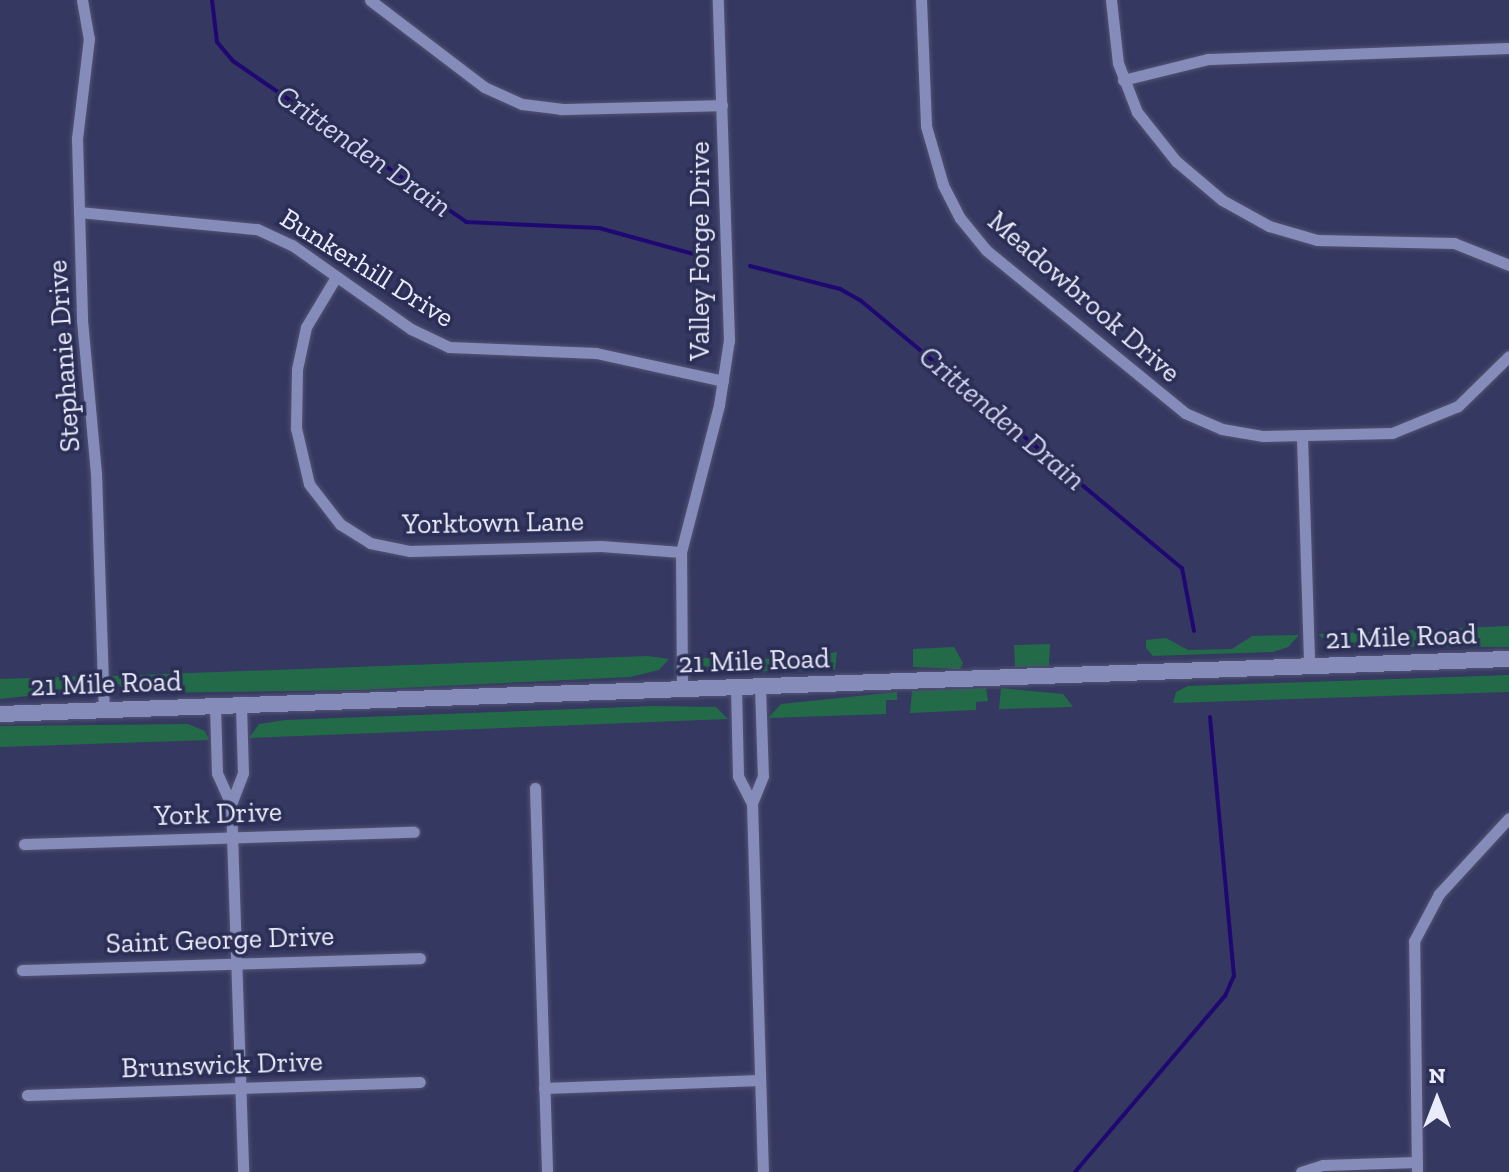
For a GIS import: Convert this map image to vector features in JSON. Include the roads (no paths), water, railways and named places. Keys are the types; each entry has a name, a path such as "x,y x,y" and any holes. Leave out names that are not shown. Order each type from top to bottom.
{"street":[{"name":"Stephanie Drive","path":"82,0 89,38 78,116 79,212 104,710"},
{"path":"370,0 484,87 522,104 561,109 722,105"},
{"name":"Valley Forge Drive","path":"682,689 681,552 723,381 729,315 718,0"},
{"name":"Meadowbrook Drive","path":"921,0 929,143 943,185 972,235 1176,408 1222,429 1302,437 1416,428 1458,406 1509,356"},
{"path":"1111,0 1123,80 1143,120 1176,161 1222,200 1269,226 1342,243 1454,243 1509,265"},
{"path":"1123,80 1208,59 1509,48"},
{"name":"Bunkerhill Drive","path":"79,212 248,226 292,245 411,329 449,347 596,353 723,381"},
{"name":"Yorktown Lane","path":"336,277 306,327 296,393 302,466 319,499 340,524 370,543 410,551 601,546 681,552"},
{"path":"1302,437 1309,666"},
{"name":"21 Mile Road","path":"0,714 1509,659"},
{"path":"736,687 738,776 752,803"},
{"path":"760,687 763,776 752,803 763,1172"},
{"path":"215,706 217,773 231,804 243,1172"},
{"path":"231,804 243,773 241,706"},
{"path":"535,788 547,1172"},
{"path":"1301,1172 1323,1165 1417,1167 1414,941 1439,894 1509,818"},
{"name":"York Drive","path":"24,844 414,832"},
{"name":"Saint George Drive","path":"22,970 420,958"},
{"path":"544,1088 760,1080"},
{"name":"Brunswick Drive","path":"27,1095 420,1082"}],"waterway":[{"name":"Crittenden Drain","path":"212,0 217,42 233,61 466,222 599,228 708,258"},
{"name":"Crittenden Drain","path":"750,266 840,289 860,300 1182,568 1194,631"},
{"name":"Crittenden Drain","path":"1075,1172 1225,996 1234,976 1210,717"}]}
